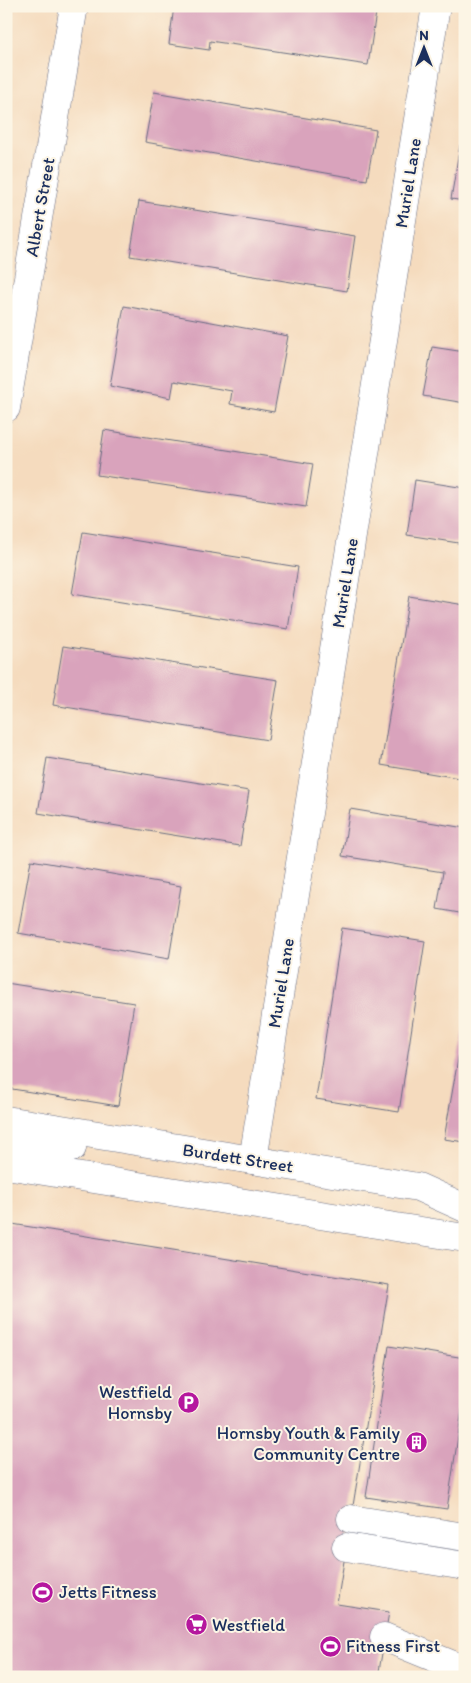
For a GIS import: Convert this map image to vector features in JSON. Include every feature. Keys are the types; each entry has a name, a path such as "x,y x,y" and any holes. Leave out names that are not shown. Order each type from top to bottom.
{"street":[{"name":"Albert Street","path":"6,408 74,6"},
{"name":"Muriel Lane","path":"253,1160 436,6"},
{"name":"Burdett Street","path":"6,1120 418,1187 465,1208"},
{"path":"6,1148 42,1144 105,1154 165,1146"},
{"path":"6,1165 465,1238"},
{"path":"351,1519 465,1537"},
{"path":"346,1547 465,1566"},
{"path":"384,1637 465,1670"}],"building":[{"path":"174,6 377,6 368,65 210,41 209,50 169,44"},
{"path":"154,92 376,130 367,180 145,142"},
{"path":"460,145 465,146 465,201 451,199"},
{"path":"139,201 355,236 347,291 130,256"},
{"path":"124,306 288,336 274,412 230,404 232,391 174,381 171,398 110,386"},
{"path":"432,347 465,352 465,403 423,396"},
{"path":"104,430 313,464 306,507 97,475"},
{"path":"415,480 465,488 465,544 407,535"},
{"path":"83,532 298,567 288,629 72,594"},
{"path":"409,596 465,605 465,779 381,765"},
{"path":"63,646 278,680 268,740 53,705"},
{"path":"47,758 249,791 240,846 38,813"},
{"path":"350,809 465,828 465,914 437,909 443,872 342,856"},
{"path":"31,860 181,886 169,959 18,933"},
{"path":"342,928 425,941 399,1112 316,1099"},
{"path":"6,983 134,1003 118,1106 6,1088"},
{"path":"465,1025 465,1142 444,1139"},
{"name":"Westfield Hornsby","path":"6,1223 389,1285 337,1604 389,1612 378,1677 6,1677"},
{"name":"Hornsby Youth & Family Community Centre","path":"389,1346 465,1358 465,1390 447,1509 366,1497"}],"place":[{"name":"Westfield Hornsby","path":"188,1402"},
{"name":"Hornsby Youth & Family Community Centre","path":"416,1443"},
{"name":"Jetts Fitness","path":"43,1592"},
{"name":"Westfield","path":"196,1625"},
{"name":"Fitness First","path":"330,1646"}]}
